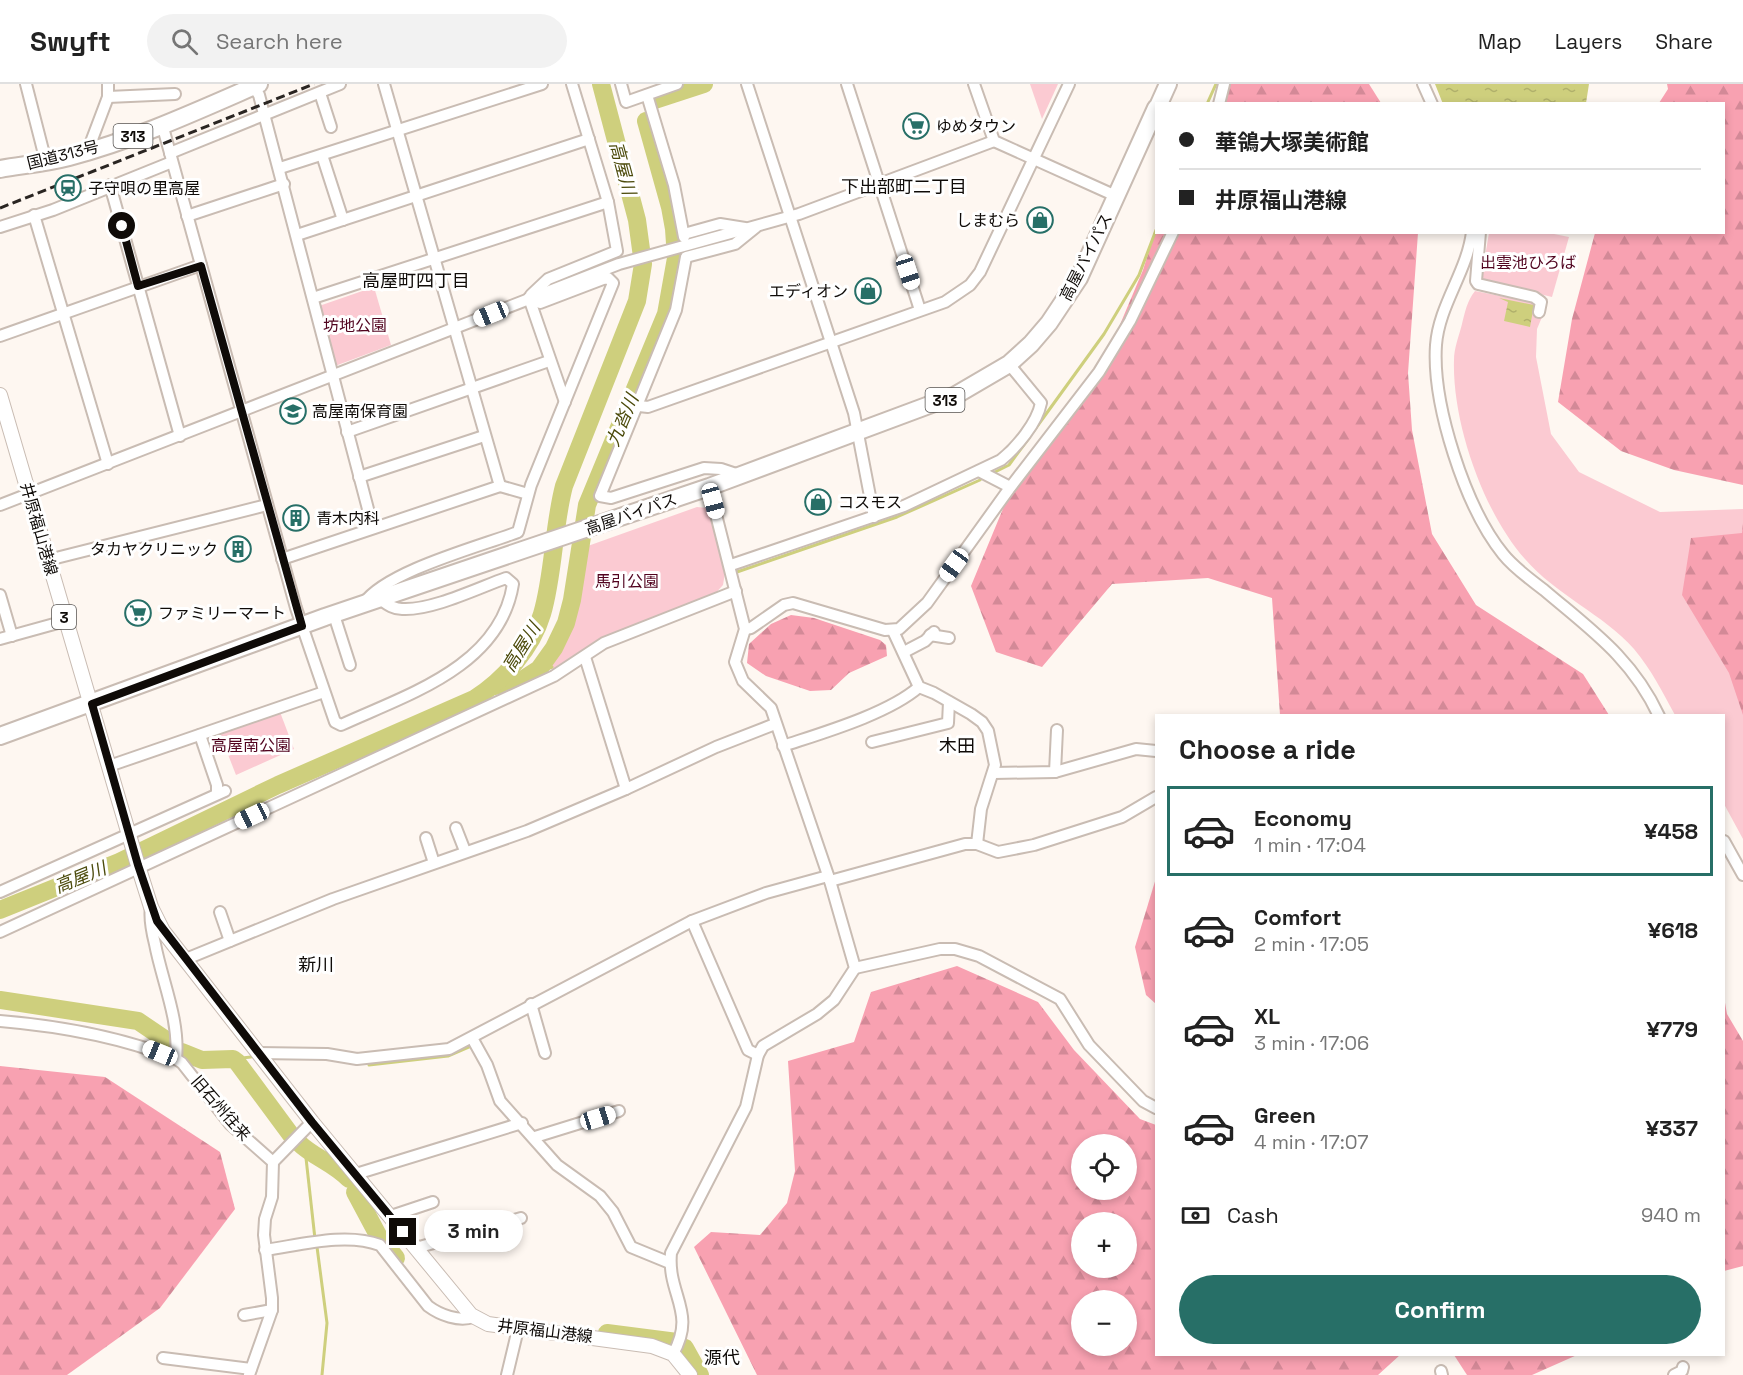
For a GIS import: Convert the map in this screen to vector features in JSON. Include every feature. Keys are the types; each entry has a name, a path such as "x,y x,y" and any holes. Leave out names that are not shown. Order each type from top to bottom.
{"highway":[{"path":"1160,102 1168,84"},
{"name":"国道313号","path":"0,169 46,162 92,150 255,85"},
{"name":"高屋バイパス","path":"0,736 302,626 739,476 956,395 1009,364 1031,344 1066,300 1079,278 1155,110"}],"main road":[{"name":"井原福山港線","path":"0,395 151,907 163,931 312,1122 473,1317 488,1324 518,1329 639,1343 672,1354"},
{"path":"672,1354 690,1375"}],"street":[{"path":"26,84 46,162"},
{"path":"92,150 91,142 108,97 108,84"},
{"path":"0,226 53,210 340,84"},
{"path":"384,84 414,195 500,486"},
{"path":"280,168 542,84"},
{"path":"529,298 549,279 617,251 608,202 572,84"},
{"path":"621,84 626,102 676,84"},
{"path":"747,84 859,432 874,517"},
{"path":"847,84 920,310"},
{"path":"974,84 994,141"},
{"path":"639,406 648,406 945,302 961,292 975,279 1069,84"},
{"path":"1220,102 1224,84"},
{"path":"1423,84 1431,102"},
{"path":"255,85 280,168 373,528"},
{"path":"320,93 331,127"},
{"path":"108,97 175,94"},
{"path":"647,95 674,185 684,245 676,310 639,406 602,491 602,499 704,468 721,469 739,476"},
{"path":"162,124 282,559 335,722 341,725 442,679 464,663 496,626 513,584 506,578 428,606 404,610 391,607 381,600"},
{"path":"297,235 589,139"},
{"path":"0,505 241,414 594,274 684,245 790,217 880,186 994,141 1116,196"},
{"path":"322,155 343,220"},
{"path":"187,216 284,184"},
{"path":"110,185 180,436"},
{"path":"313,298 608,202"},
{"path":"34,215 108,464"},
{"path":"684,245 735,244 758,225"},
{"path":"893,631 907,622 927,603 1010,487 1115,348 1172,234"},
{"path":"1472,234 1468,253 1440,325 1436,343 1439,395 1454,454 1467,488 1503,554 1618,653 1648,691 1658,714"},
{"path":"1480,234 1476,281 1478,284 1534,297 1541,302 1539,312"},
{"path":"0,336 138,286 201,266"},
{"path":"362,606 372,591 391,581 518,532 528,494 613,283 608,278 603,279 540,303 529,298"},
{"path":"529,298 565,402"},
{"path":"347,432 549,361"},
{"path":"730,566 904,506 1001,460 1011,452 1039,412 1041,403 1009,364"},
{"path":"359,477 484,436"},
{"path":"979,471 1010,487"},
{"path":"282,559 500,486 528,494"},
{"path":"709,486 745,629 735,662 743,681 771,708 829,879 855,968"},
{"path":"48,560 267,505"},
{"path":"0,932 543,681 585,657 604,643 736,591"},
{"path":"0,595 12,636"},
{"path":"745,629 784,604 793,603 893,631 919,687 982,722 988,731 995,765 981,809 976,844"},
{"path":"334,615 350,665"},
{"path":"0,639 65,621"},
{"path":"904,652 932,633 949,638"},
{"path":"585,657 626,789"},
{"path":"783,746 840,727 907,696 919,687"},
{"path":"109,766 324,692"},
{"path":"872,742 948,723 949,702"},
{"path":"186,959 230,940 465,851 527,831 626,789 716,747 775,724"},
{"path":"1055,772 1057,730"},
{"path":"0,892 130,836 221,792 200,735"},
{"path":"994,773 1055,772 1136,749 1155,751"},
{"path":"258,1053 327,1054 357,1059 375,1059 449,1049 693,921 766,893 957,846 976,844 998,852 1034,845 1122,817 1155,798"},
{"path":"456,828 465,851"},
{"path":"426,838 434,863"},
{"path":"1725,842 1743,875"},
{"path":"0,1021 109,1037 145,1046 176,1059 172,1012 159,966 151,925 151,907"},
{"path":"220,912 230,940"},
{"path":"693,921 748,1050 758,1055"},
{"path":"672,1354 684,1326 670,1263 674,1243 746,1107 758,1055 763,1046 817,1014 834,1000 855,968 940,949 955,949 979,956 1060,999 1089,1045 1143,1101 1155,1107"},
{"path":"531,1004 545,1053"},
{"path":"472,1038 487,1065 500,1101 535,1137 557,1165 600,1196 613,1212 632,1247 670,1263"},
{"name":"旧石州往来","path":"176,1059 182,1063 230,1124 273,1162"},
{"path":"535,1137 619,1111"},
{"path":"163,1358 250,1372 272,1310 264,1227 272,1197 273,1162 312,1122"},
{"path":"356,1174 522,1123"},
{"path":"391,1216 433,1202"},
{"path":"416,1248 521,1218"},
{"path":"265,1250 342,1241 374,1243 380,1245 436,1313 458,1318 473,1317"},
{"path":"244,1315 272,1310"},
{"path":"507,1375 518,1329"},
{"path":"1674,1375 1682,1371 1683,1367"}],"green space":[{"path":"1030,84 1058,84 1042,119"},
{"path":"1222,84 1369,84 1380,102 1216,102"},
{"path":"1667,84 1743,84 1743,485 1674,470 1621,451 1558,402 1572,319 1595,234 1725,234 1725,102 1660,102 1668,89"},
{"path":"1155,232 1155,234 1418,234 1408,373 1412,430 1432,534 1476,605 1583,674 1608,714 1280,714 1272,598 1208,578 1112,584 1042,667 996,652 971,586 1012,487 1100,372 1143,270"},
{"name":"出雲池ひろば","path":"1489,234 1554,234 1569,237 1552,297 1481,280"},
{"name":"坊地公園","path":"374,287 391,345 335,366 319,306"},
{"path":"1475,291 1547,305 1537,329 1536,357 1551,434 1579,472 1660,512 1743,509 1743,839 1725,806 1725,714 1674,714 1634,649 1608,625 1537,572 1510,539 1496,517 1473,465 1458,411 1454,360 1470,299"},
{"name":"馬引公園","path":"697,507 708,508 725,573 723,585 712,597 583,652 553,670 547,665 564,638 574,609 585,547"},
{"path":"1743,523 1743,715 1729,673 1682,595 1691,538 1742,533"},
{"path":"791,615 814,618 880,640 886,645 887,656 849,673 831,690 810,691 766,676 747,663 749,644 771,624"},
{"name":"高屋南公園","path":"280,712 294,749 236,775 220,734"},
{"path":"1155,881 1155,1003 1146,995 1135,947"},
{"path":"957,966 1038,1002 1074,1050 1140,1119 1155,1125 1155,1356 1399,1356 1378,1375 757,1375 694,1247 711,1232 760,1235 787,1203 795,1171 788,1061 854,1042 871,992"},
{"path":"1725,1003 1727,1014 1743,1041 1743,1266 1725,1271"},
{"path":"0,1066 105,1077 220,1152 235,1209 160,1308 67,1375 0,1375"},
{"path":"1455,1356 1575,1356 1532,1375 1467,1375"}],"water":[{"path":"1435,84 1589,84 1586,102 1442,102"},
{"path":"1499,298 1534,305 1530,327 1504,321 1508,302"}],"waterway":[{"name":"高屋川","path":"0,910 119,862 278,785 474,699 516,662 531,639 542,614 564,486 637,301 643,264 637,220 601,84"},
{"name":"九沓川","path":"655,100 704,84"},
{"path":"1208,102 1216,84"},
{"name":"九沓川","path":"495,686 522,680 539,669 554,648 566,623 572,600 587,505 666,314 676,258 674,229 646,121"},
{"path":"1033,432 1104,334 1139,275 1155,233"},
{"path":"995,472 1009,465 1029,438"},
{"path":"737,572 897,517 980,480"},
{"name":"九沓川","path":"531,676 552,667"},
{"path":"0,1000 138,1021 169,1042"},
{"path":"369,1065 448,1056 471,1046"},
{"path":"182,1052 202,1060 233,1059 237,1062 291,1135"},
{"path":"233,1059 251,1057"},
{"path":"299,1143 349,1179"},
{"path":"305,1149 315,1239"},
{"path":"355,1192 379,1237 396,1258"},
{"path":"317,1247 327,1323 322,1375"},
{"path":"607,1333 677,1342"},
{"path":"685,1348 700,1375"}],"railway":[{"path":"0,208 314,84"}],"place":[{"name":"ゆめタウン","path":"916,126"},
{"name":"子守唄の里高屋","path":"68,188"},
{"name":"しまむら","path":"1040,220"},
{"name":"エディオン","path":"868,291"},
{"name":"高屋南保育園","path":"293,411"},
{"name":"コスモス","path":"818,502"},
{"name":"青木内科","path":"296,518"},
{"name":"タカヤクリニック","path":"238,549"},
{"name":"ファミリーマート","path":"138,613"}],"district":[{"name":"下出部町二丁目","path":"904,186"},
{"name":"高屋町四丁目","path":"416,280"},
{"name":"木田","path":"957,745"},
{"name":"新川","path":"316,964"},
{"name":"源代","path":"722,1357"}],"route":[{"path":"122,226 138,286 201,266 238,405 302,626 92,704 138,865 157,921 312,1122 403,1232"}]}
